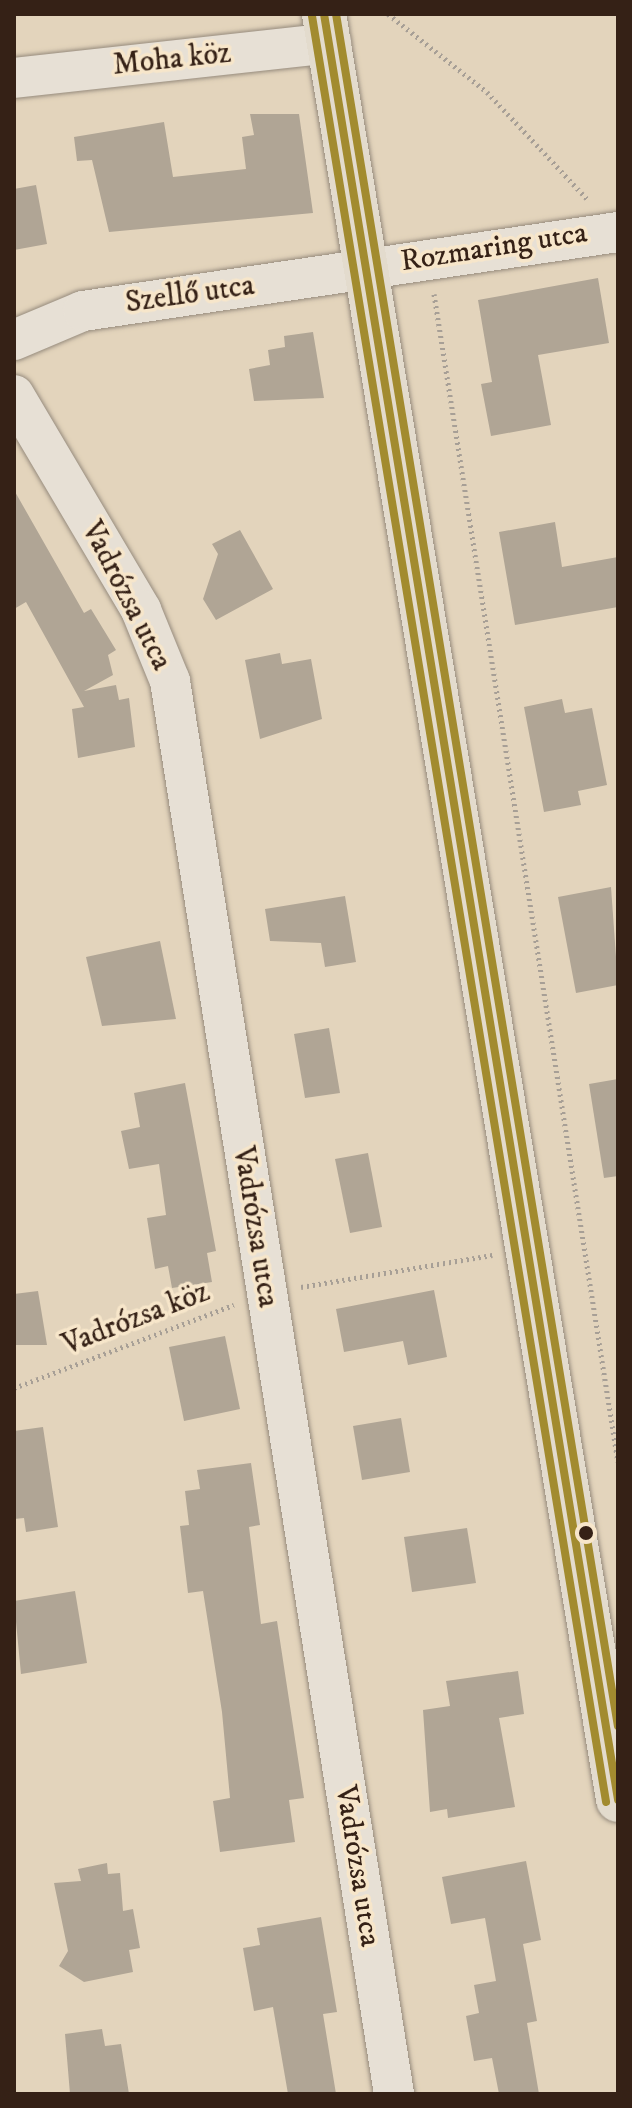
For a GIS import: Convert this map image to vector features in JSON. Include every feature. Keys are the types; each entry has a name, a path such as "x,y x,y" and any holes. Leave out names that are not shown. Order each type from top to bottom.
{"main road":[{"path":"326,24 371,268 618,1800"}],"street":[{"name":"Moha köz","path":"14,78 326,24"},
{"name":"Rozmaring utca","path":"371,268 420,256 615,231"},
{"name":"Szellő utca","path":"14,340 83,311 371,268"},
{"name":"Vadrózsa utca","path":"14,395 141,610 170,681 394,2094"}],"path":[{"path":"388,14 487,92 615,231"},
{"path":"420,256 454,392 618,1462"},
{"name":"Vadrózsa köz","path":"14,1388 265,1293 496,1254"}],"building":[{"path":"250,114 299,114 313,213 109,232 92,160 77,161 74,137 164,122 173,177 246,169 242,137 254,135"},
{"path":"36,185 47,244 14,250 14,189"},
{"path":"598,278 609,343 538,355 551,425 491,436 481,384 492,382 478,300"},
{"path":"313,332 324,398 254,401 249,369 270,365 268,350 285,347 284,336"},
{"path":"14,490 84,613 91,609 116,650 108,655 113,675 84,691 116,685 119,700 129,698 135,747 78,758 72,709 84,707 26,602 14,609"},
{"path":"555,522 562,567 618,557 618,607 515,625 499,532"},
{"path":"240,530 273,589 216,620 203,599 218,554 212,544"},
{"path":"280,653 282,664 311,659 322,719 260,739 245,660"},
{"path":"562,699 565,713 592,708 607,785 578,791 581,805 544,812 524,707"},
{"path":"611,887 618,985 576,993 558,897"},
{"path":"345,896 356,962 325,967 321,943 270,941 265,909"},
{"path":"160,941 176,1019 102,1026 86,957"},
{"path":"329,1028 340,1093 305,1098 294,1034"},
{"path":"618,1079 618,1176 604,1178 589,1084"},
{"path":"185,1083 216,1251 207,1253 212,1282 172,1288 168,1266 155,1269 147,1218 166,1215 159,1164 129,1169 121,1131 140,1127 134,1093"},
{"path":"368,1153 382,1227 350,1233 335,1159"},
{"path":"434,1290 447,1357 408,1365 403,1341 344,1352 336,1309"},
{"path":"38,1291 47,1345 14,1345 14,1294"},
{"path":"225,1336 240,1409 184,1421 169,1347"},
{"path":"401,1418 410,1472 362,1480 353,1426"},
{"path":"43,1427 58,1527 26,1532 24,1518 14,1519 14,1431"},
{"path":"251,1463 260,1525 249,1527 261,1624 277,1621 304,1798 289,1800 295,1842 220,1852 213,1801 230,1798 222,1712 203,1591 188,1593 180,1526 189,1525 185,1491 200,1489 197,1470"},
{"path":"467,1528 476,1583 412,1592 404,1537"},
{"path":"75,1591 87,1663 21,1674 14,1601"},
{"path":"518,1671 524,1714 499,1718 515,1807 448,1818 447,1809 430,1812 423,1710 450,1706 446,1681"},
{"path":"526,1861 541,1940 523,1944 537,2021 527,2023 539,2094 499,2094 492,2058 474,2061 466,2016 479,2013 474,1985 496,1981 485,1918 451,1924 442,1877"},
{"path":"107,1863 108,1874 120,1873 123,1911 133,1909 140,1948 129,1950 133,1972 84,1982 59,1966 68,1951 54,1883 81,1881 78,1869"},
{"path":"321,1917 337,2012 323,2014 336,2094 288,2094 273,2007 254,2011 243,1948 260,1945 257,1928"},
{"path":"102,2029 105,2046 121,2044 129,2094 70,2094 65,2034"}],"transit line":[{"path":"324,14 618,1800"},
{"path":"336,14 618,1726"},
{"path":"312,16 606,1802"}]}
